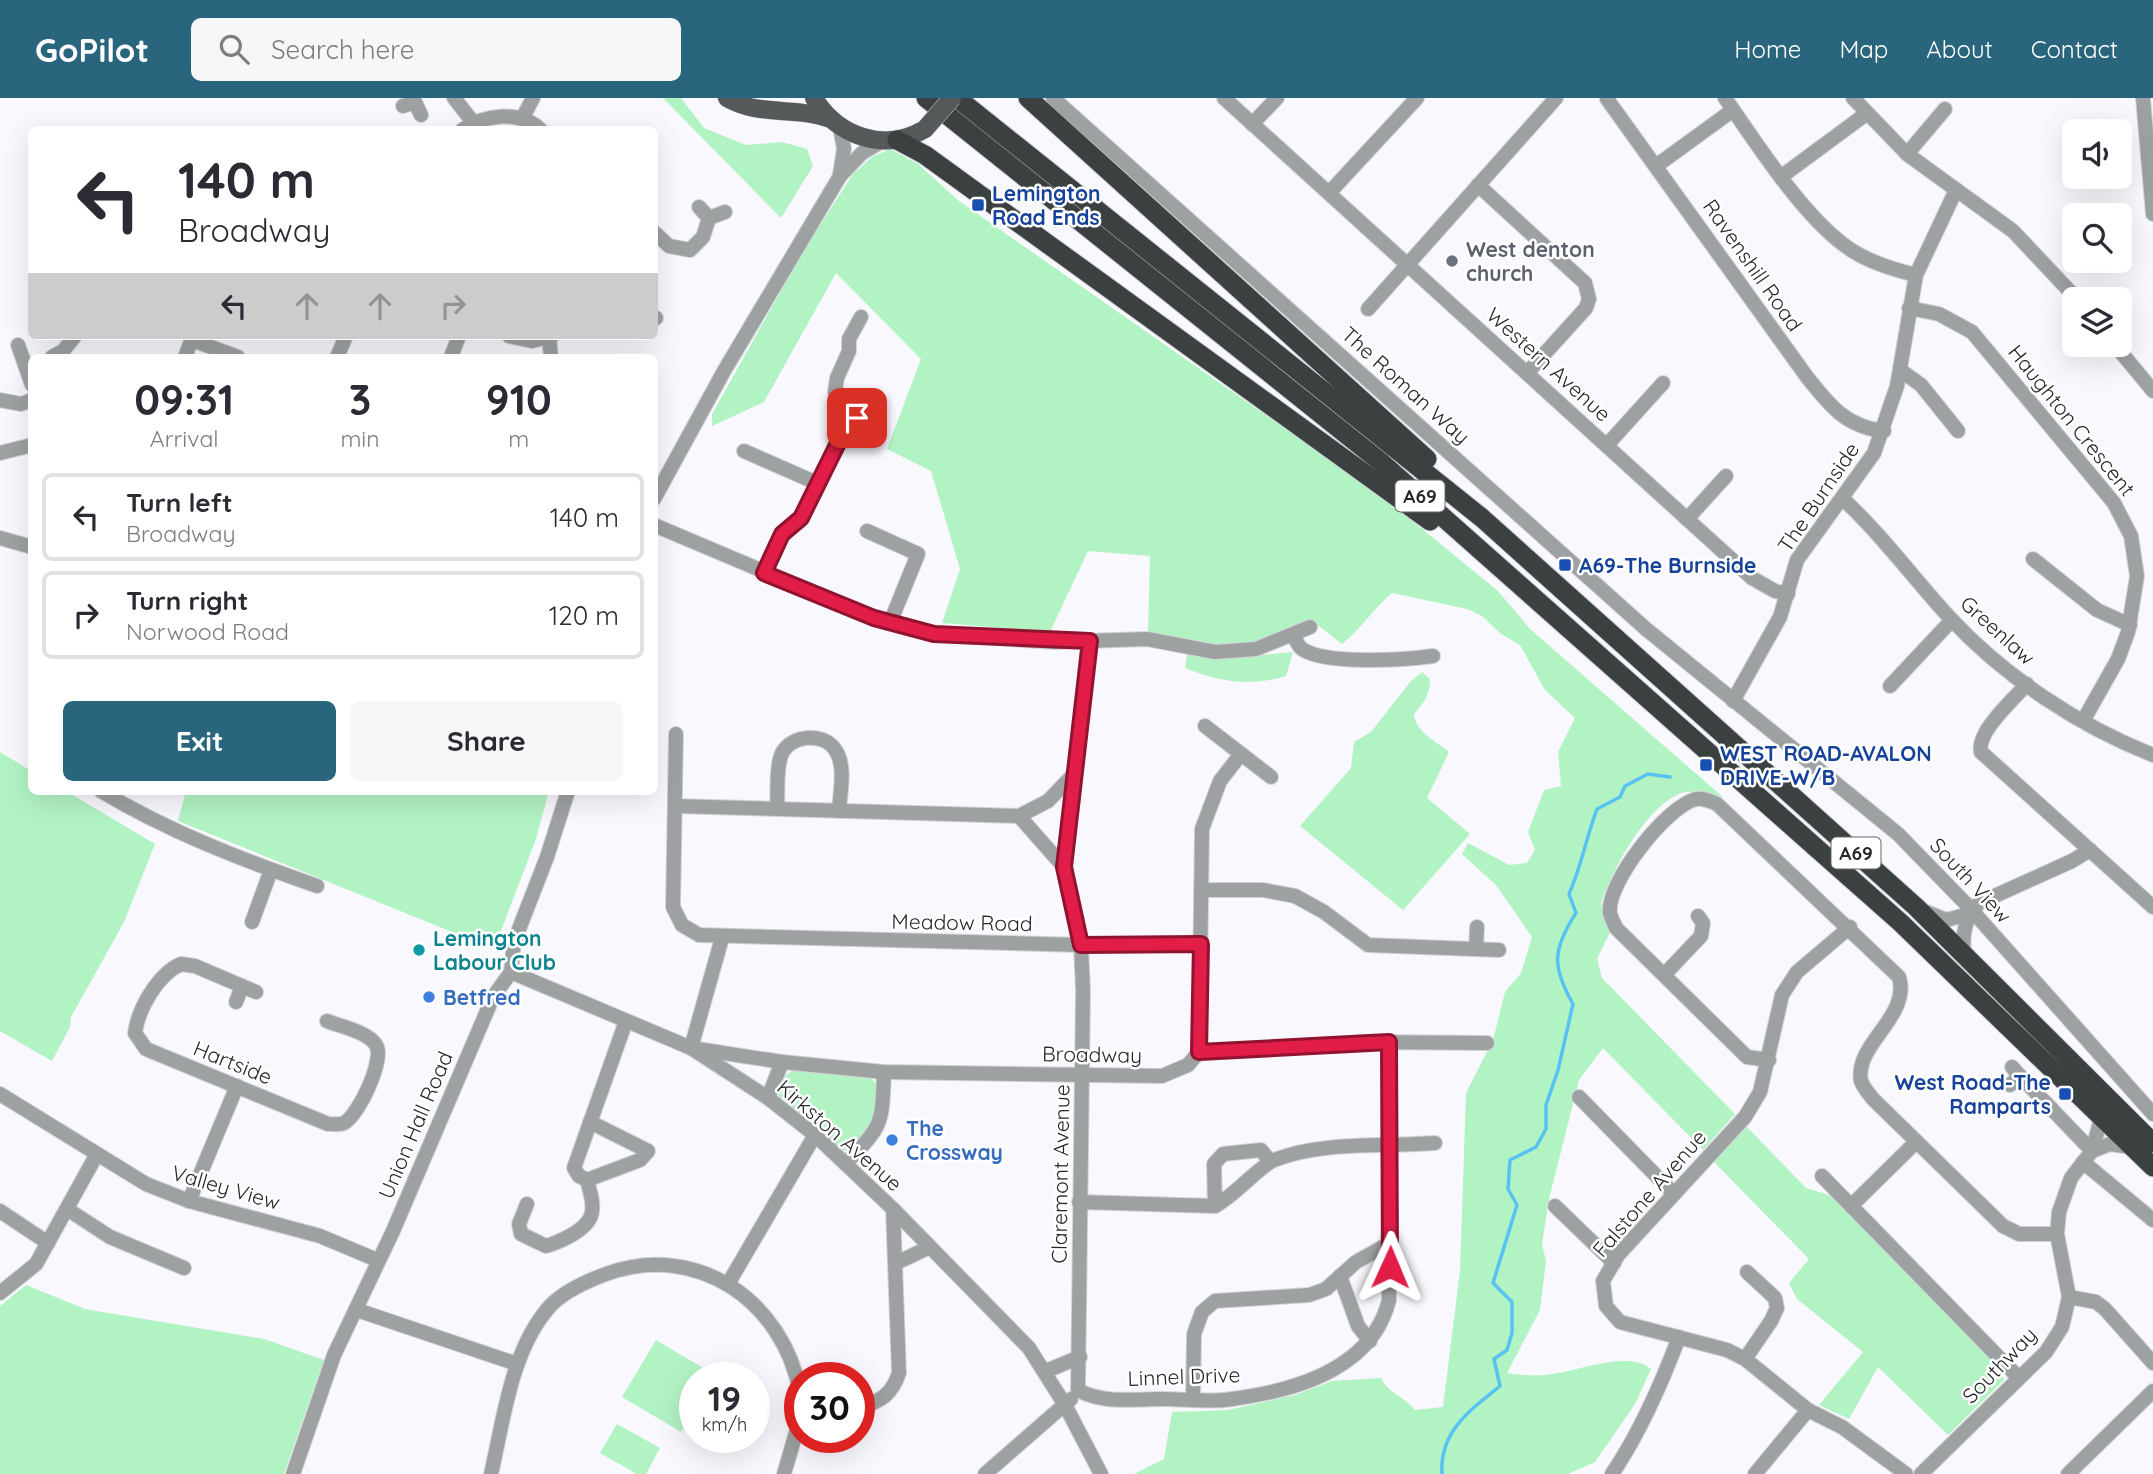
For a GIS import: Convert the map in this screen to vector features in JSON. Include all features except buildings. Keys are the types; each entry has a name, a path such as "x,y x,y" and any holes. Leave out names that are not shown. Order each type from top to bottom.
{"highway":[{"name":"A69","path":"926,98 1382,463 1623,674 1940,959 2102,1115 2144,1146"},
{"name":"A69","path":"954,98 1482,518 1964,953 2144,1146 2153,1167"},
{"path":"1028,98 1436,467 1482,518"},
{"path":"890,140 925,155 1383,484 1623,674"}],"main road":[{"path":"727,98 748,108 781,104 835,123 861,137 890,140 926,129 954,98"},
{"path":"814,98 835,123"}],"street":[{"path":"454,98 467,126 493,116 522,119 534,126"},
{"path":"522,119 533,98"},
{"name":"The Roman Way","path":"1053,98 1646,629 1733,701"},
{"name":"Western Avenue","path":"1224,98 1752,578 1775,591 1788,594"},
{"path":"1252,124 1277,98"},
{"path":"1329,193 1417,98"},
{"path":"1368,309 1556,98"},
{"path":"1853,98 1907,154 2013,231 2066,287"},
{"path":"2143,98 2153,214"},
{"name":"Ravenshill Road","path":"1607,99 1807,377 1837,413 1865,429 1884,431"},
{"path":"1656,166 1729,104 1782,176 1832,236 1870,261 1916,275"},
{"path":"1907,154 1945,108"},
{"path":"1782,176 1866,114"},
{"path":"835,123 844,149 840,176"},
{"path":"658,491 724,371 840,176 862,153 890,140"},
{"path":"1478,186 1585,283 1588,292 1586,308 1527,373"},
{"name":"The Burnside","path":"1733,701 1780,617 1797,560 1862,474 1884,431 1900,370 1916,275 1956,190"},
{"path":"658,236 669,246 690,250 703,237 704,212 725,212"},
{"name":"Haughton Crescent","path":"1909,308 1939,314 1972,332 2115,503 2131,536 2136,554 2137,576 2130,625 2118,659 2083,721"},
{"path":"764,573 782,534 801,518 840,439 857,418 860,409 835,392 836,378 849,351 849,338 862,317"},
{"path":"58,354 72,340"},
{"path":"198,340 230,354"},
{"path":"18,345 28,365"},
{"path":"2125,357 2153,391"},
{"path":"1900,370 1920,385 1958,431"},
{"path":"1607,445 1663,383"},
{"path":"0,400 21,404 28,401"},
{"path":"0,453 28,446"},
{"path":"744,451 819,484"},
{"path":"1687,519 1726,476"},
{"name":"Greenlaw","path":"1843,499 1880,533 1952,620 2027,684 2083,721 2153,755"},
{"path":"658,527 764,573 890,623 934,634 1090,641 1147,639 1215,652 1256,649 1310,627"},
{"path":"867,531 918,554 890,623"},
{"path":"0,538 28,546"},
{"path":"2032,559 2097,610 2130,625"},
{"path":"1890,686 1952,620"},
{"path":"1293,635 1300,648 1314,654 1392,661 1433,656"},
{"name":"Claremont Avenue","path":"1078,1390 1081,945 1064,867 1072,776 1090,641"},
{"path":"2027,684 1986,732 1979,745 1981,752 2153,907"},
{"name":"South View","path":"1733,701 1898,834 2151,1107"},
{"path":"1205,726 1271,777"},
{"name":"Meadow Road","path":"676,734 673,907 682,925 699,935 722,938 1081,945 1201,944"},
{"path":"777,809 780,758 787,745 800,738 823,740 836,749 841,764 839,811"},
{"path":"1241,754 1220,781 1202,829 1199,1052 1389,1042 1487,1043"},
{"path":"675,806 1019,816 1048,801 1072,776"},
{"path":"108,795 154,821 271,870 317,886"},
{"name":"Union Hall Road","path":"293,1474 334,1355 393,1231 493,997 510,972 514,942 547,858 567,795"},
{"path":"1769,1060 1747,1057 1616,928 1609,911 1617,885 1631,860 1662,822 1683,804 1695,799 1717,804 1892,967 1902,987 1899,1003 1862,1068 1861,1082 1873,1099 2003,1226 2019,1234 2057,1234"},
{"path":"1019,816 1064,867"},
{"path":"1916,907 1946,920 1970,912 1988,898 2072,862 2090,850"},
{"path":"252,922 271,870"},
{"path":"1201,890 1263,890 1295,897 1324,912 1367,945 1499,950"},
{"path":"1964,953 1962,934 1970,912"},
{"path":"1664,975 1701,936 1703,923 1698,916"},
{"path":"1476,949 1477,927"},
{"name":"Falstone Avenue","path":"1850,927 1789,981 1782,995 1769,1060 1759,1091 1745,1117 1614,1263 1603,1281 1606,1306 1620,1322 1727,1350 1745,1359 1808,1410 1842,1426 1906,1474"},
{"path":"691,1048 722,938"},
{"name":"Hartside","path":"236,1002 249,989 195,966 181,964 166,973 137,1017 135,1033 146,1049 328,1124 343,1124 356,1113 380,1059 379,1048 372,1040 334,1029"},
{"name":"Kirkston Avenue","path":"510,972 691,1048 768,1098 815,1135 893,1209 1029,1348 1073,1419 1097,1473"},
{"path":"590,1122 648,1151 640,1160 587,1180 579,1176 574,1168 590,1122 626,1021"},
{"name":"Linnel Drive","path":"1078,1390 1102,1399 1230,1400 1317,1377 1348,1361 1370,1341 1384,1320 1388,1300 1389,1042"},
{"name":"Broadway","path":"691,1048 782,1062 884,1072 1162,1076 1188,1065 1199,1052"},
{"path":"768,1098 782,1062"},
{"path":"846,1163 873,1135 883,1117 884,1072"},
{"path":"2014,1076 2087,1156 2153,1220"},
{"path":"189,1201 237,1086"},
{"name":"Valley View","path":"0,1094 146,1184 189,1201 320,1236 377,1260"},
{"path":"1579,1097 1674,1194"},
{"name":"Southway","path":"1921,1474 2046,1352 2062,1327 2069,1297 2057,1234 2063,1194 2087,1156 2102,1115"},
{"path":"728,1284 815,1135"},
{"path":"1851,1206 1916,1142"},
{"path":"1079,1202 1215,1206 1230,1198 1270,1161 1319,1149 1435,1143"},
{"path":"2087,1156 2110,1144 2144,1146"},
{"path":"1215,1206 1214,1164 1223,1154 1261,1150 1270,1161"},
{"path":"0,1293 27,1274 48,1243 97,1154"},
{"path":"1822,1176 2019,1378"},
{"path":"527,1205 519,1224 521,1234 546,1246 553,1245 583,1229 591,1218 593,1204 587,1180"},
{"path":"1555,1206 1614,1263"},
{"path":"66,1209 110,1237 184,1268"},
{"path":"875,1402 883,1399 894,1389 899,1373 893,1209"},
{"path":"0,1211 48,1243"},
{"path":"1193,1399 1194,1334 1202,1312 1215,1301 1309,1295 1326,1289 1356,1262 1390,1243"},
{"path":"896,1263 930,1247"},
{"path":"491,1474 517,1364 537,1325 552,1305 568,1291 594,1279 648,1264 694,1269 728,1284 754,1304 774,1325 792,1362"},
{"path":"1745,1359 1777,1308 1775,1298 1747,1272"},
{"path":"1340,1276 1358,1326 1370,1341"},
{"path":"2069,1297 2096,1302 2105,1309 2153,1363"},
{"path":"357,1310 517,1364"},
{"path":"1612,1474 1632,1445 1679,1337"},
{"path":"1045,1371 1080,1357"},
{"path":"985,1474 1065,1405 1078,1390"},
{"path":"2068,1474 2153,1391"},
{"path":"1755,1474 1808,1410"},
{"path":"784,1474 790,1453"}],"green space":[{"path":"663,98 681,98 704,128 746,145 782,142 807,149 813,166 781,218"},
{"path":"890,149 918,164 959,201 1383,497 1498,591 1530,629 1724,798 1699,792 1681,793 1663,804 1640,829 1613,874 1601,903 1611,930 1597,959 1602,978 1735,1114 1703,1150 1603,1048 1579,1080 1549,1199 1542,1244 1546,1261 1540,1310 1507,1373 1545,1375 1628,1361 1641,1363 1651,1369 1635,1404 1595,1462 1568,1474 1134,1474 1164,1459 1172,1412 1228,1410 1295,1395 1332,1381 1381,1378 1388,1388 1415,1410 1443,1407 1460,1271 1466,1093 1493,1040 1505,992 1521,973 1532,937 1496,885 1462,854 1468,843 1509,865 1527,863 1535,850 1528,832 1544,790 1561,786 1558,752 1575,718 1545,690 1520,645 1501,634 1482,616 1467,609 1392,593 1342,644 1311,620 1255,642 1263,655 1293,652 1286,676 1247,682 1222,680 1198,673 1185,668 1189,640 1148,632 1150,556 1088,551 1050,632 942,623 960,569 931,471 887,449 921,359 836,273 764,402 712,426 712,414 804,250 853,174 872,157"},
{"path":"1422,672 1430,679 1430,684 1426,698 1414,714 1415,720 1427,736 1449,752 1427,798 1470,834 1403,910 1300,826 1351,768 1354,742 1371,732 1411,681"},
{"path":"0,752 28,769 28,795 73,795 155,844 124,922 71,1017 70,1027 52,1061 0,1031"},
{"path":"185,795 548,795 536,839 494,949 178,821"},
{"path":"794,1070 871,1078 879,1087 877,1106 866,1133 843,1151 783,1102 778,1094 780,1086 785,1077"},
{"path":"1746,1126 1806,1188 1832,1196 2000,1366 2004,1380 1948,1435 1878,1367 1849,1419 1819,1405 1863,1352 1797,1299 1789,1283 1809,1259 1714,1162"},
{"path":"26,1285 85,1309 264,1339 324,1360 284,1474 0,1474 0,1306"},
{"path":"656,1340 693,1362 679,1362 679,1431 622,1397"},
{"path":"617,1424 660,1448 646,1474 637,1474 600,1453"}],"waterway":[{"path":"1442,1474 1442,1459 1451,1434 1468,1413 1500,1386 1494,1359 1507,1350 1512,1333 1512,1302 1493,1283 1517,1205 1508,1189 1510,1160 1536,1147 1546,1129 1546,1105 1558,1070 1573,1004 1558,969 1559,948 1576,913 1569,894 1593,820 1597,809 1620,797 1625,786 1648,774 1670,777"}],"place":[{"name":"Lemington Road Ends","path":"978,205"},
{"name":"West denton church","path":"1452,261"},
{"name":"A69-The Burnside","path":"1565,565"},
{"name":"WEST ROAD-AVALON DRIVE-W/B","path":"1706,765"},
{"name":"Lemington Labour Club","path":"419,950"},
{"name":"Betfred","path":"429,997"},
{"name":"West Road-The Ramparts","path":"2065,1094"},
{"name":"The Crossway","path":"892,1140"}],"route":[{"path":"857,418 840,439 801,518 782,534 764,573 874,618 934,634 1055,642 1090,641 1072,776 1064,867 1081,945 1201,944 1199,1052 1389,1042 1390,1267"}]}
